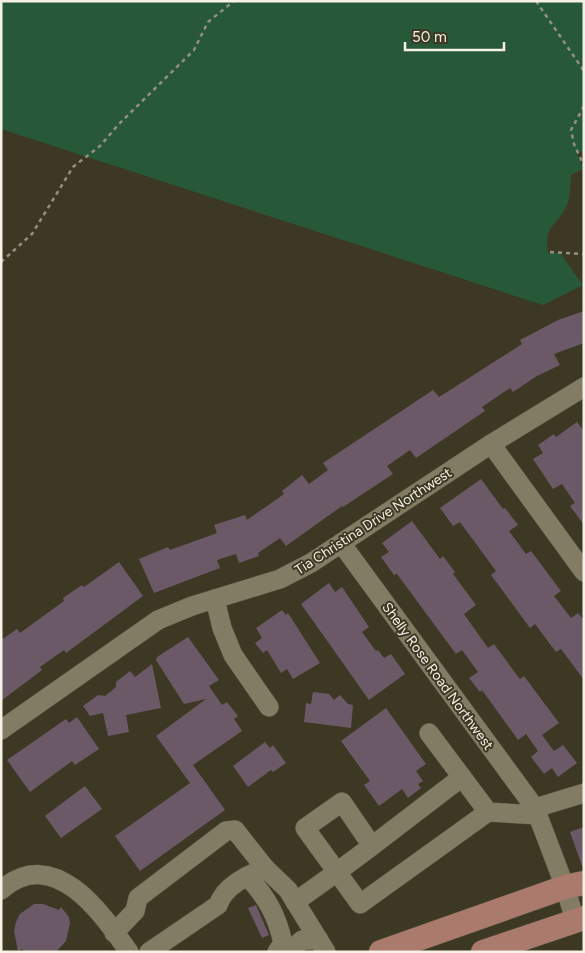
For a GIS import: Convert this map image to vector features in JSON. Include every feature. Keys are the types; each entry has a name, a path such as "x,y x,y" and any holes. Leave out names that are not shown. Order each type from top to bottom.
{"main road":[{"path":"381,952 575,885"},
{"path":"482,952 579,919"}],"street":[{"name":"Tia Christina Drive Northwest","path":"1,730 150,625 192,606 280,579 311,564 491,444 584,387"},
{"path":"491,444 584,572"},
{"name":"Shelly Rose Road Northwest","path":"341,543 536,812 575,885 579,919"},
{"path":"215,599 222,628 233,655 269,707"},
{"path":"429,733 488,812"},
{"path":"295,902 462,777"},
{"path":"372,846 342,802 305,828 360,904 488,812 536,812 584,793"},
{"path":"121,946 130,918 135,911 138,898 226,831 235,830 244,838 265,868 288,890 322,946"},
{"path":"160,949 218,905 221,896 247,876 265,868"},
{"path":"1,890 27,876 49,875 67,883 85,896 121,946"},
{"path":"247,876 263,893 277,918 283,943 277,952"},
{"path":"289,952 302,940 322,946"}],"path":[{"path":"1,262 32,234 73,167 100,146 118,125 194,50 208,22 234,1"},
{"path":"536,1 584,71"},
{"path":"584,106 571,130 574,144 584,166"},
{"path":"550,252 584,254"}],"green space":[{"path":"1,1 584,1 584,158 581,151 577,153 583,169 571,175 568,203 549,231 547,244 548,253 560,253 583,285 543,305 1,129"}],"building":[{"path":"584,311 584,343 554,354 560,365 537,376 513,392 510,388 482,407 485,411 416,458 410,450 387,466 393,474 342,506 286,546 280,538 258,553 259,556 239,563 236,554 217,560 220,568 154,593 139,559 168,547 170,550 217,533 214,525 245,515 247,520 284,494 282,491 302,475 309,484 328,470 323,463 433,390 439,397 522,344 520,340 558,320"},
{"path":"577,422 584,431 584,525 570,506 575,503 562,484 553,489 533,459 543,453 538,445 554,434 556,437"},
{"path":"481,479 503,509 505,508 518,525 509,531 526,554 531,551 561,591 554,596 571,618 578,613 584,620 584,680 561,649 556,652 535,624 530,628 491,575 496,571 460,522 453,526 440,508"},
{"path":"412,521 440,559 443,556 455,572 453,574 476,605 464,614 488,648 494,644 520,679 524,676 559,723 542,735 554,751 563,745 577,763 558,777 552,768 544,774 531,757 538,751 526,734 518,740 482,690 480,692 469,678 478,672 462,650 456,654 397,574 394,575 381,557 389,552 382,543"},
{"path":"119,562 143,596 66,653 64,650 40,667 42,670 1,701 1,640 17,629 20,633 64,601 63,598 82,585 84,587"},
{"path":"329,583 335,592 342,587 369,627 362,632 376,651 378,650 384,658 391,654 405,674 369,700 301,604"},
{"path":"282,610 286,615 288,613 320,663 293,679 287,669 281,673 267,650 263,653 255,643 262,638 256,628"},
{"path":"188,637 219,680 209,686 222,705 227,702 238,716 234,719 242,731 193,765 225,810 140,871 115,836 190,783 156,736 206,699 184,704 156,660 157,657"},
{"path":"152,664 161,708 126,715 129,732 108,736 103,713 90,716 83,706 98,695 105,696 116,687 116,682 130,671 135,677"},
{"path":"313,692 329,694 334,700 340,695 348,704 353,705 351,728 304,722 306,703 311,704"},
{"path":"386,708 426,764 416,771 423,781 418,784 421,788 408,798 402,789 379,806 364,785 370,781 341,741"},
{"path":"77,717 99,749 75,765 72,761 30,792 7,760 66,719 69,723"},
{"path":"265,742 270,748 273,745 286,763 273,772 271,770 248,787 233,766"},
{"path":"85,786 102,809 61,838 45,816"},
{"path":"584,827 584,866 582,866 570,832"},
{"path":"34,904 43,904 59,910 61,907 69,917 70,923 66,941 56,952 25,952 22,949 18,951 14,931 16,922 20,914"},
{"path":"256,905 269,935 262,938 248,908"}]}
